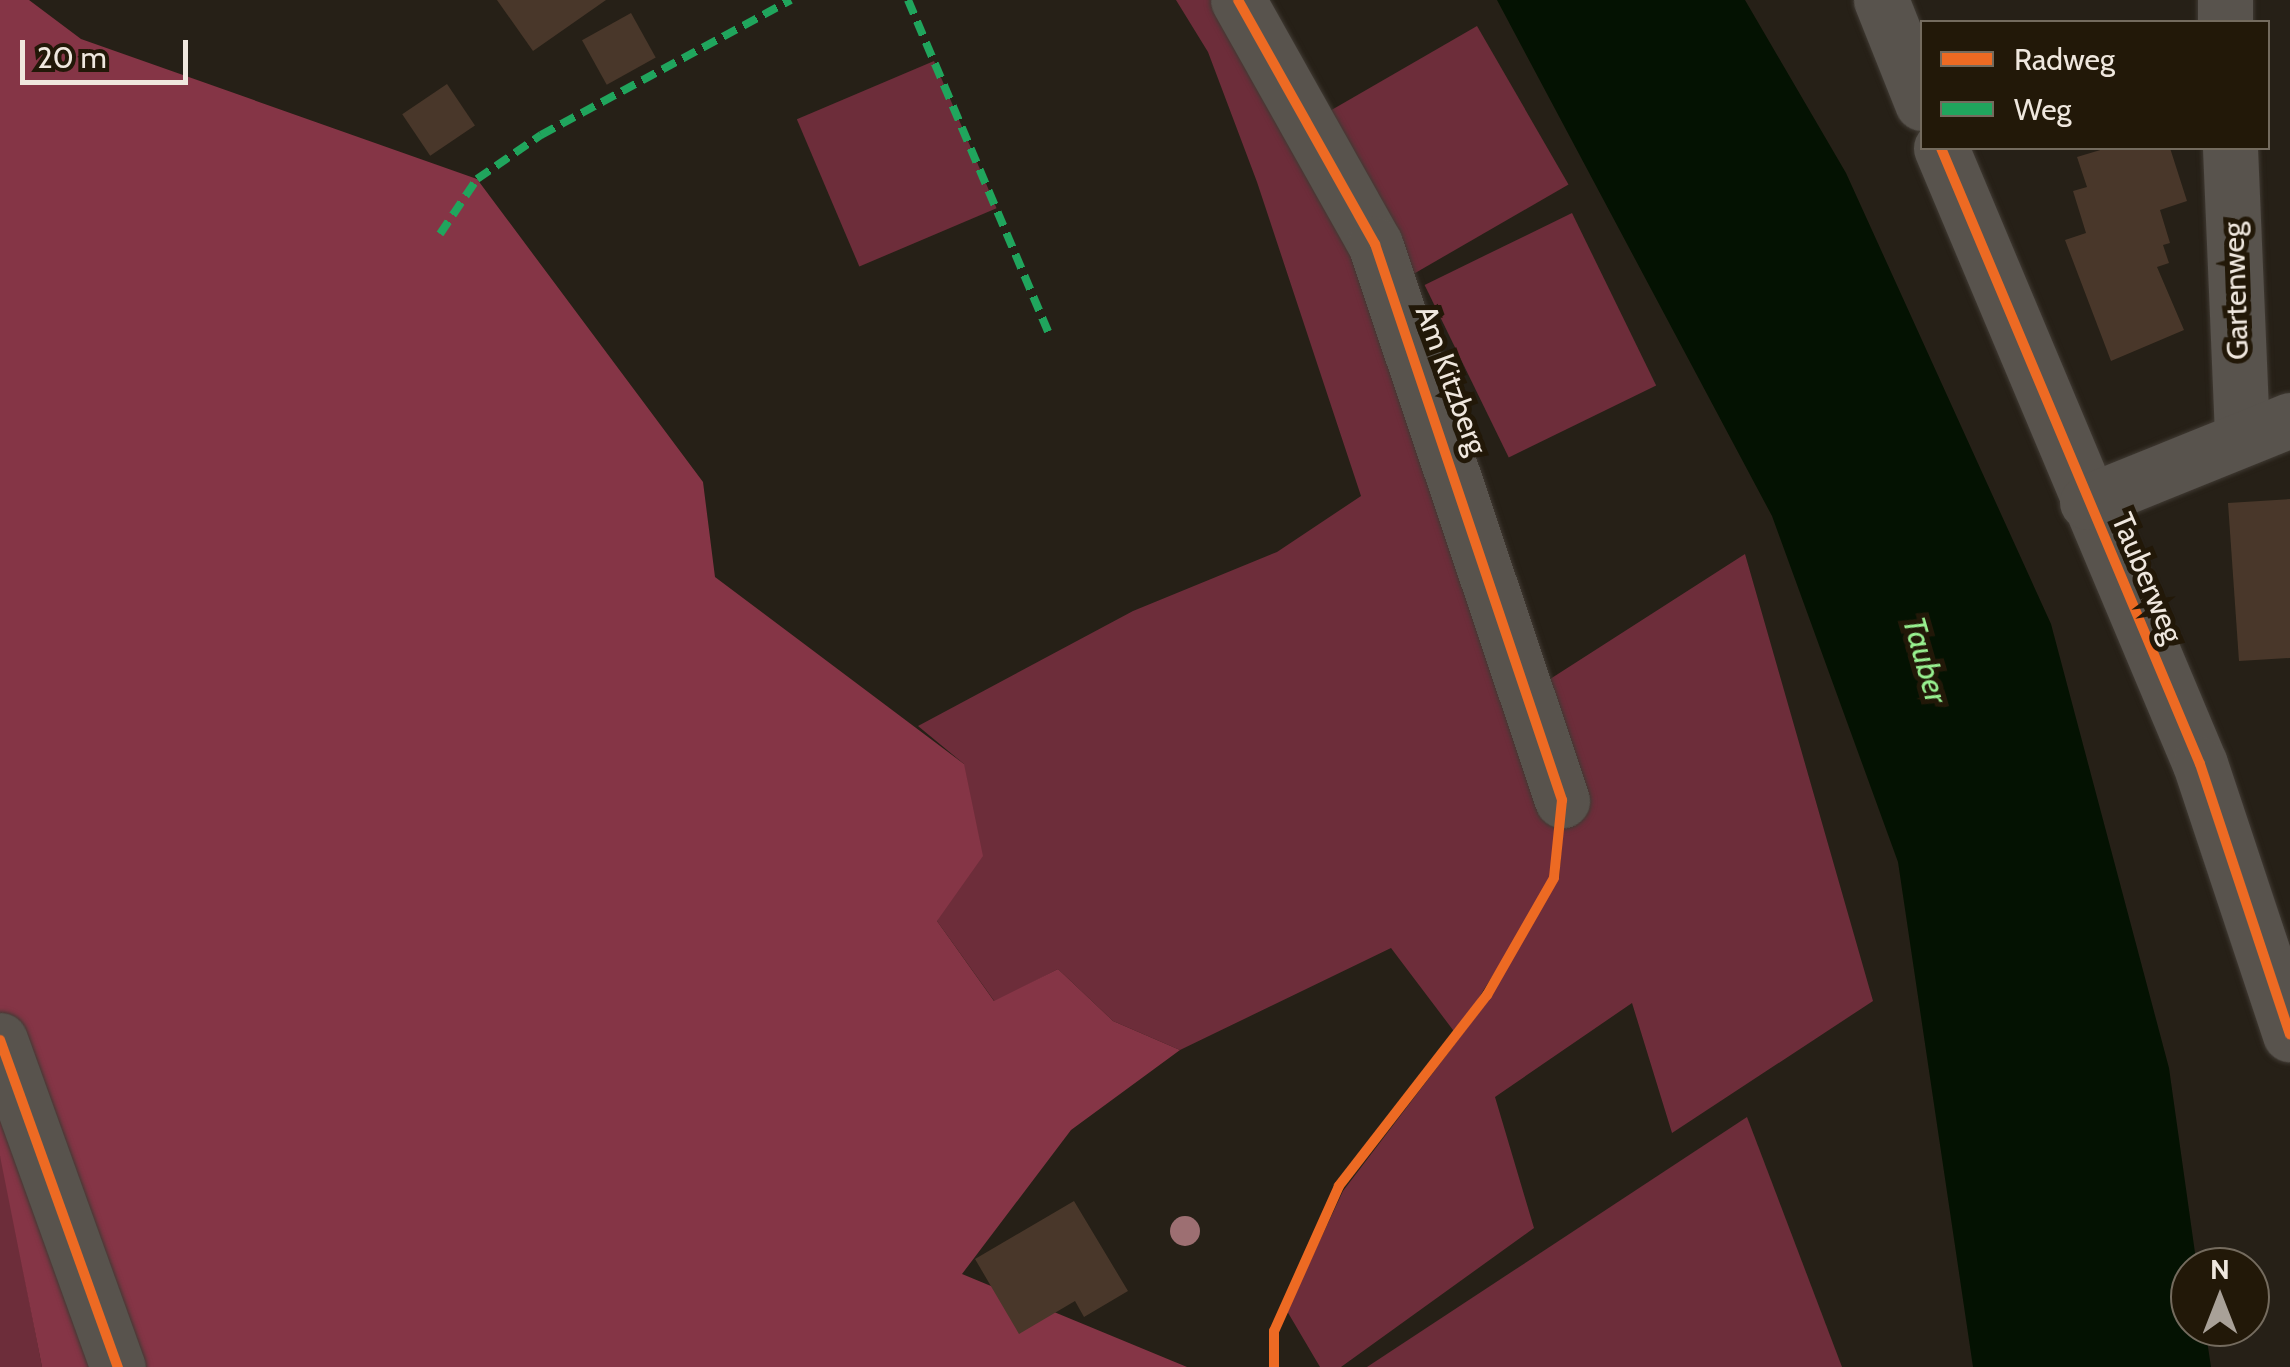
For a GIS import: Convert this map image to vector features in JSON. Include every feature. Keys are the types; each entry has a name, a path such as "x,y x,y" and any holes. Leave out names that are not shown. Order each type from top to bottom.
{"street":[{"name":"Am Kitzberg","path":"1238,0 1375,244 1562,800"},
{"path":"1880,0 1920,99"},
{"name":"Tauberweg","path":"1942,150 2279,962 2290,1034"},
{"name":"Gartenweg","path":"2230,150 2266,427"},
{"path":"2087,502 2266,427"},
{"path":"0,1040 118,1367"}],"shaded area":[{"path":"0,0 29,0 81,39 477,179 703,482 715,577 964,764 983,856 937,921 994,1001 1058,969 1113,1021 1180,1050 1071,1130 962,1274 1187,1367 42,1367 0,1156"},
{"path":"1176,0 1238,0 1375,244 1562,800 1554,878 1456,1034 1391,948 1180,1050 1113,1021 1058,969 995,1002 937,921 964,764 918,726 1133,611 1277,552 1361,496 1257,182 1208,52"},
{"path":"1477,26 1568,184 1413,274 1321,116"},
{"path":"934,61 997,208 859,266 797,119"},
{"path":"1572,213 1656,386 1509,457 1425,285"},
{"path":"1745,554 1873,1001 1672,1133 1632,1003 1495,1097 1534,1228 1341,1367 1320,1367 1287,1311 1343,1191 1490,998 1559,878 1566,796 1533,690"},
{"path":"1747,1117 1842,1367 1367,1367"},
{"path":"0,1156 2,1159 42,1367 0,1367"}],"water":[{"name":"Tauber","path":"1497,0 1745,0 1846,173 2051,624 2169,1068 2194,1247 2170,1247 2170,1347 2208,1347 2211,1367 1973,1367 1898,862 1772,516"}],"building":[{"path":"497,0 606,0 533,51"},
{"path":"631,13 656,58 607,85 582,40"},
{"path":"447,84 475,125 430,156 402,114"},
{"path":"2100,150 2171,150 2187,201 2160,210 2170,243 2163,245 2169,263 2157,267 2184,330 2111,361 2065,240 2086,233 2073,191 2087,187 2077,157"},
{"path":"2290,499 2290,658 2239,661 2228,503"},
{"path":"1074,1201 1128,1291 1084,1317 1075,1301 1019,1334 975,1259"}],"marked path":[{"path":"440,234 477,179 541,135 791,0"},
{"path":"908,0 1048,332"}],"cycle path":[{"path":"1238,0 1375,244 1562,800 1554,878 1487,995 1339,1186 1274,1331 1274,1367"},
{"path":"1942,150 2200,764 2290,1034"},
{"path":"0,1040 118,1367"}]}
